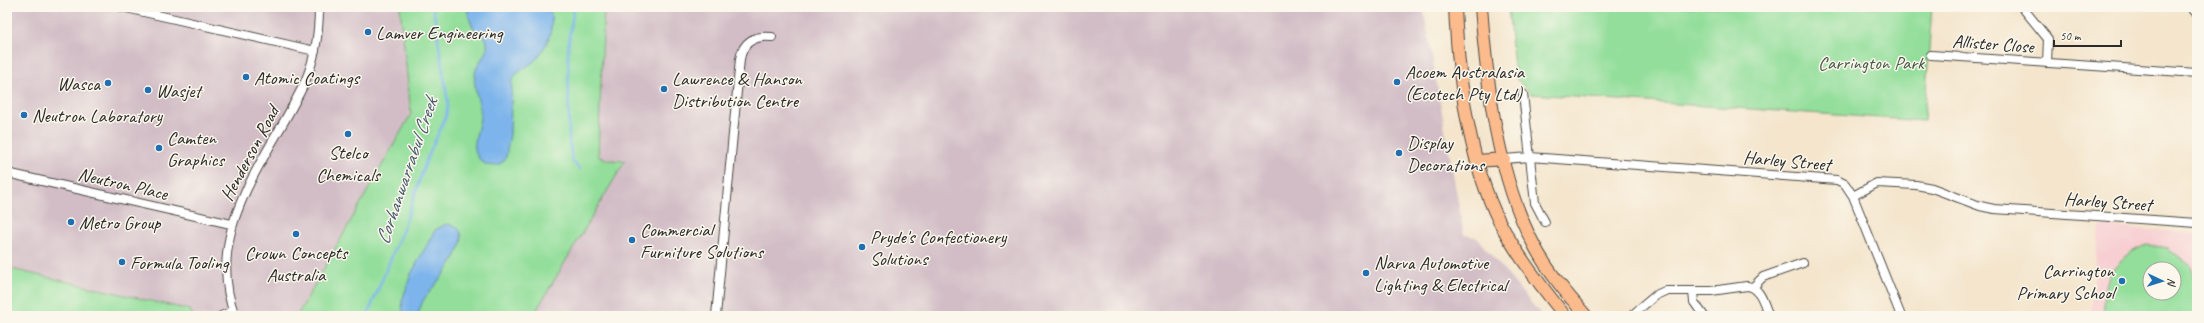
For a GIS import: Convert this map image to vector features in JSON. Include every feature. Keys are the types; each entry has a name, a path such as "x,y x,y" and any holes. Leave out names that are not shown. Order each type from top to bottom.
{"main road":[{"path":"1455,7 1464,97 1476,161 1491,202 1508,236 1524,263 1565,316"},
{"path":"1481,7 1491,94 1512,192 1534,246 1564,292 1586,316"},
{"path":"1476,161 1504,159"}],"street":[{"path":"122,7 315,51"},
{"name":"Henderson Road","path":"234,314 228,293 225,259 232,224 242,199 304,83 315,51 319,7"},
{"path":"2022,7 2046,36 2048,46 2047,63"},
{"path":"2191,7 2197,14"},
{"path":"716,316 741,53 746,44 754,38 772,37"},
{"name":"Allister Close","path":"1931,55 2197,73"},
{"path":"1523,94 1535,203 1545,222"},
{"name":"Harley Street","path":"1504,159 1530,157 1831,179 1842,182 1853,196 1874,184 1886,183 1926,187 1989,208 2197,223"},
{"name":"Neutron Place","path":"7,173 232,224"},
{"path":"1853,196 1901,316"},
{"path":"1631,316 1656,295 1664,291 1693,292 1753,287 1763,278 1803,263"},
{"path":"1753,287 1759,292 1769,316"},
{"path":"1693,292 1694,302 1704,316"},
{"path":"221,316 234,314"}],"shaded area":[{"path":"7,7 400,7 411,114 297,316 193,316 190,310 7,268"},
{"path":"604,7 1423,7 1464,235 1476,237 1542,316 533,316 624,160 608,160 598,157"},
{"name":"Carrington Primary School","path":"2099,226 2197,233 2197,316 2091,316"}],"green space":[{"path":"400,7 604,7 598,156 608,160 625,161 533,316 297,316 411,114"},
{"name":"Carrington Park","path":"1508,7 1932,7 1924,121 1531,94 1515,77"},
{"path":"2148,245 2168,248 2191,266 2196,290 2195,316 2103,316 2107,281 2110,274 2120,261 2130,253"},
{"path":"7,268 190,310 193,316 7,316"}],"water":[{"path":"467,7 549,7 551,14 551,29 543,50 533,62 519,72 512,80 510,134 506,157 503,162 494,166 486,165 478,158 475,152 480,109 475,85 475,75 477,67 485,54 487,43 484,36 473,27"},
{"path":"446,224 457,228 461,235 461,245 456,256 424,299 418,316 403,316 402,301 411,274 435,230"}],"waterway":[{"name":"Corhanwarrabul Creek","path":"367,316 404,227 426,161 446,116 448,103 433,7"},
{"path":"574,7 568,47 569,139 572,161 580,169"}],"place":[{"name":"Lamver Engineering","path":"368,32"},
{"name":"Atomic Coatings","path":"246,77"},
{"name":"Acoem Australasia (Ecotech Pty Ltd)","path":"1397,82"},
{"name":"Wasca","path":"108,83"},
{"name":"Lawrence & Hanson Distribution Centre","path":"664,89"},
{"name":"Wasjet","path":"148,90"},
{"name":"Neutron Laboratory","path":"24,115"},
{"name":"Stelco Chemicals","path":"348,134"},
{"name":"Camten Graphics","path":"159,148"},
{"name":"Display Decorations","path":"1399,153"},
{"name":"Metro Group","path":"71,222"},
{"name":"Crown Concepts Australia","path":"296,234"},
{"name":"Commercial Furniture Solutions","path":"632,240"},
{"name":"Pryde's Confectionery Solutions","path":"862,247"},
{"name":"Formula Tooling","path":"122,262"},
{"name":"Narva Automotive Lighting & Electrical","path":"1366,273"},
{"name":"Carrington Primary School","path":"2122,281"}]}
